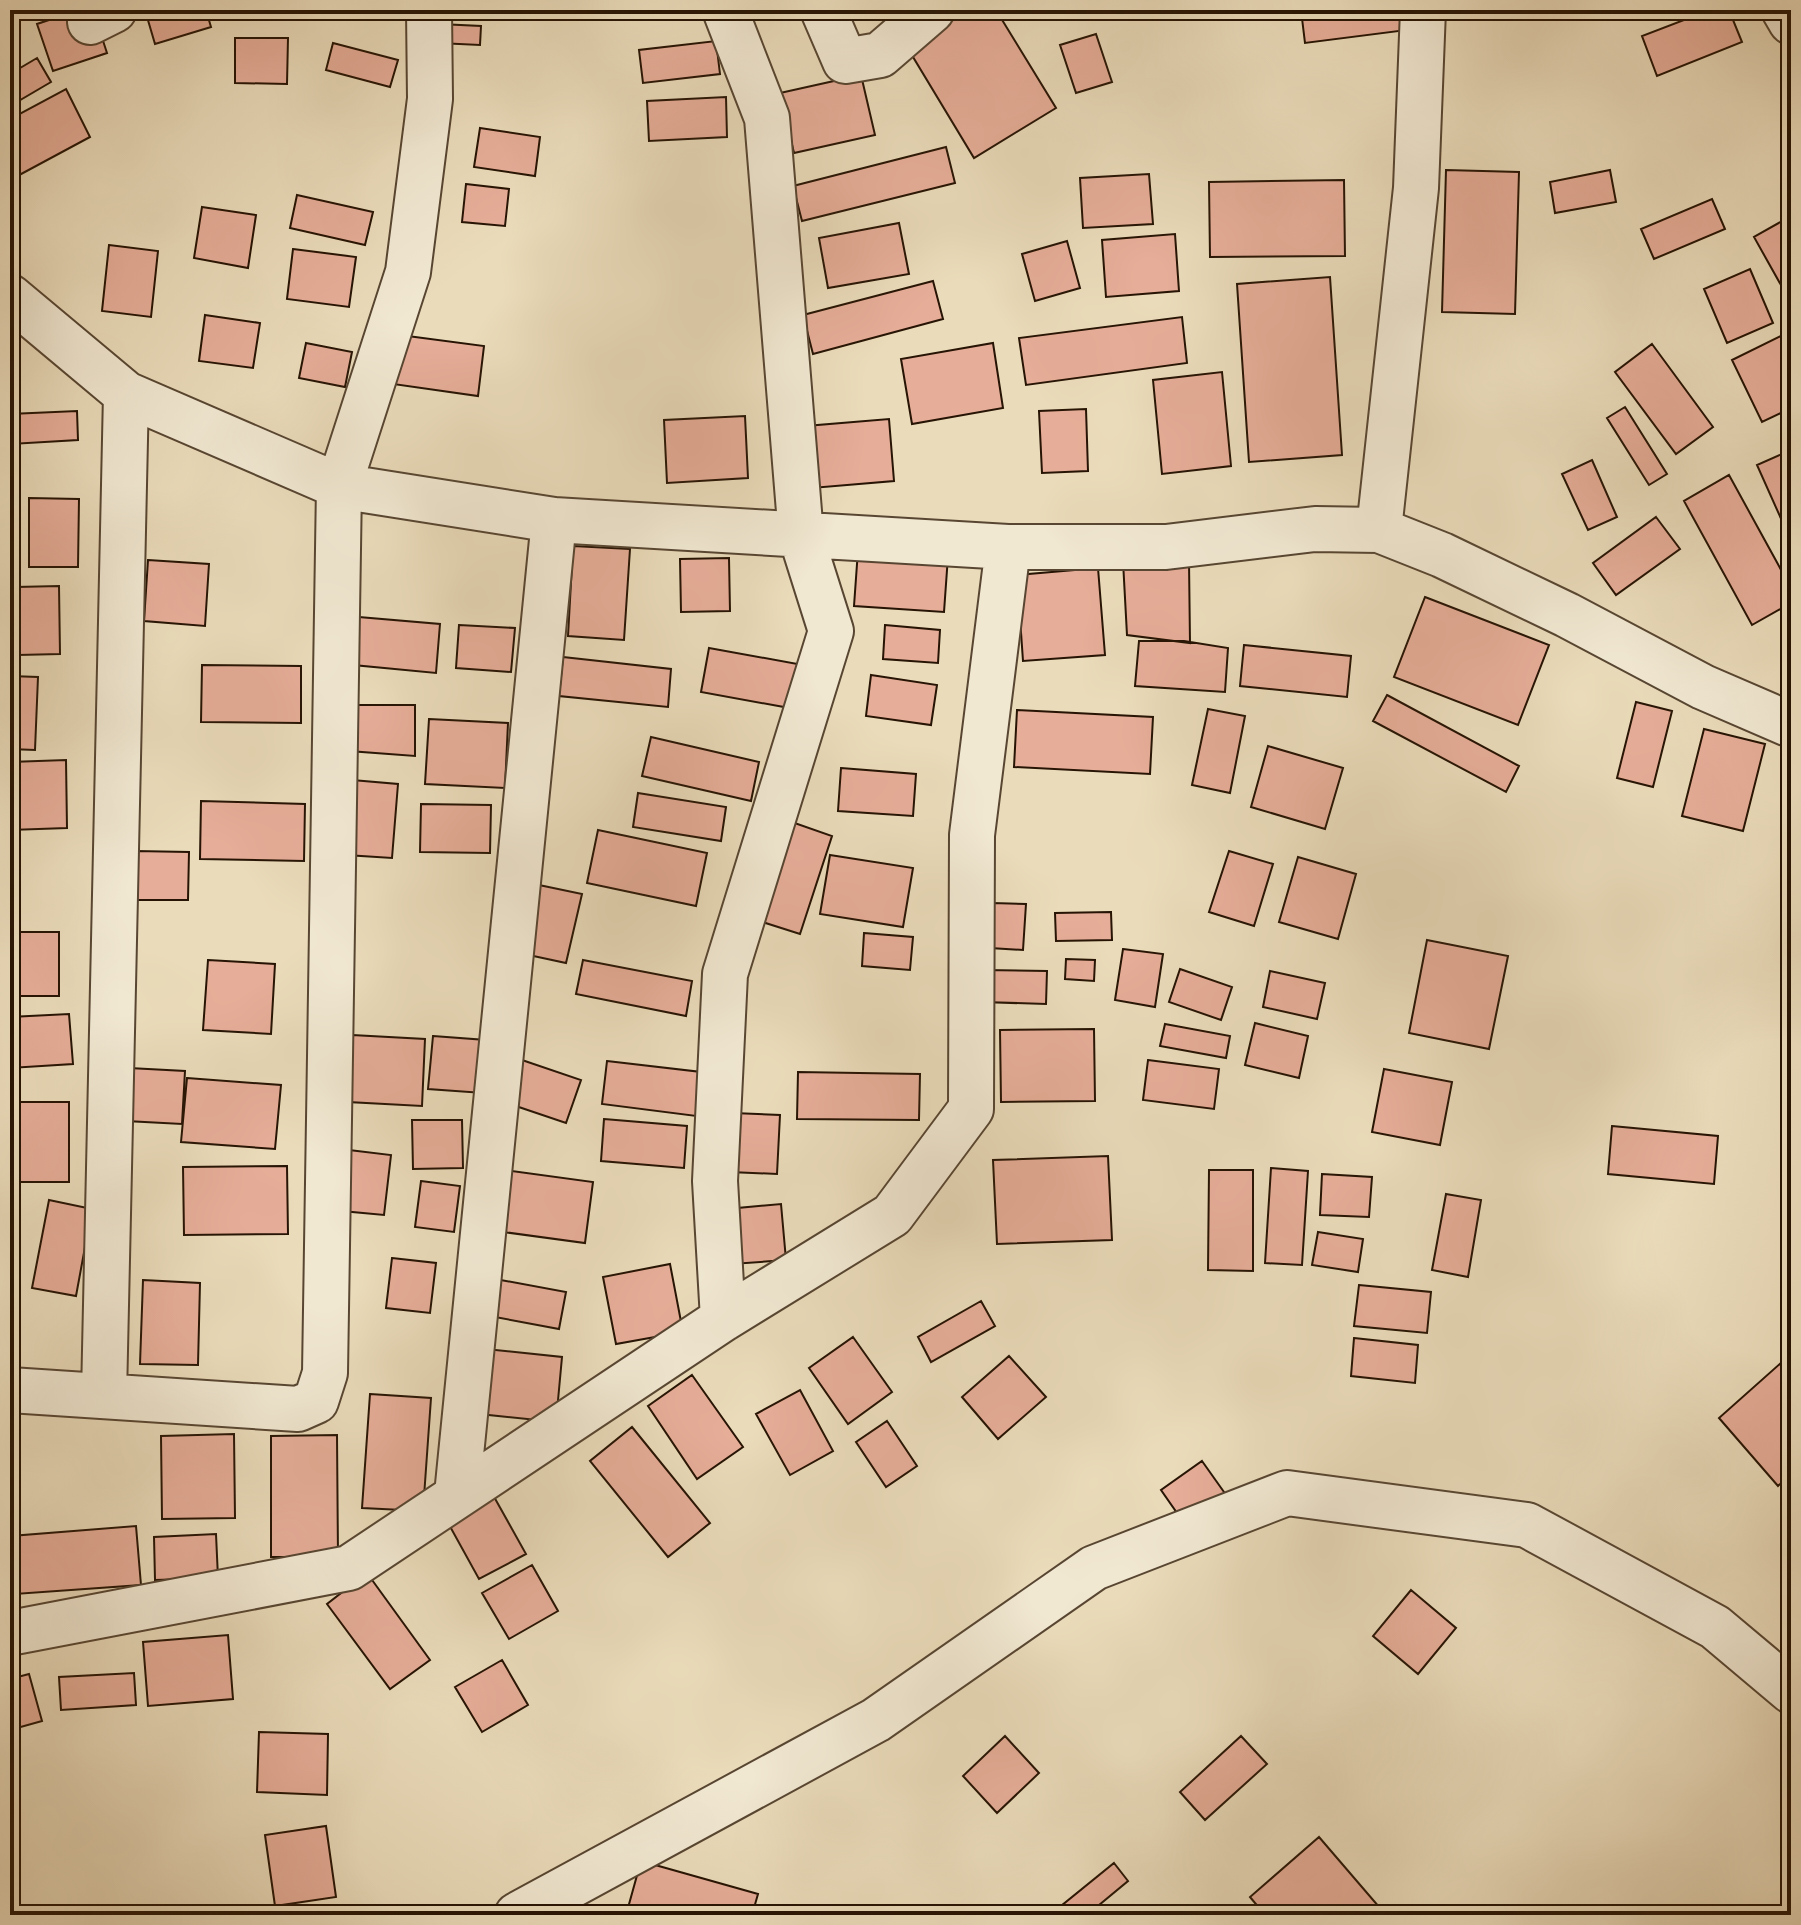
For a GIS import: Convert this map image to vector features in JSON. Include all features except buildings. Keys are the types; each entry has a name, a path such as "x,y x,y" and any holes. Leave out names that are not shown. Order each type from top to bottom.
{"street":[{"path":"10,1390 298,1409 316,1401 325,1373 339,486 408,272 430,99 429,10"},
{"path":"723,1319 715,1181 725,974 831,631 801,536 767,118 725,10"},
{"path":"823,10 845,61 880,55 932,10"},
{"path":"1379,530 1416,188 1423,10"},
{"path":"1784,10 1791,22"},
{"path":"10,297 126,394 339,486 554,520 1008,547 1166,547 1315,529 1379,530 1442,555 1567,615 1703,687 1791,725"},
{"path":"104,1396 126,394"},
{"path":"457,1495 554,520"},
{"path":"10,1633 349,1568 723,1319 892,1215 971,1109 972,835 1008,547"},
{"path":"517,1915 876,1720 1094,1568 1287,1493 1527,1525 1715,1627 1791,1691"}]}
